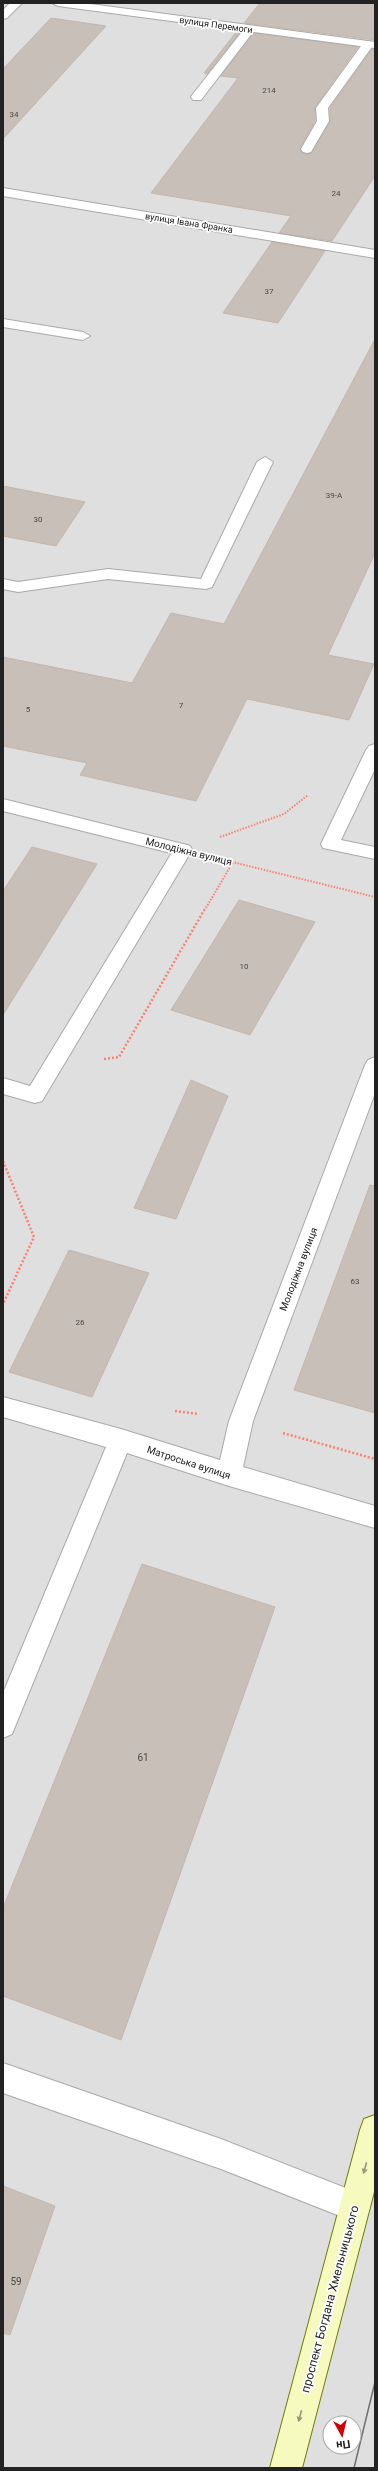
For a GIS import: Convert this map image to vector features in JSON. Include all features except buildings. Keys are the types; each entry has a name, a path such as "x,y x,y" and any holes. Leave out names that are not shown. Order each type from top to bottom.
{"main road":[{"name":"проспект Богдана Хмельницького","path":"286,2468 375,2130"}],"street":[{"path":"3,16 16,3"},
{"name":"вулиця Перемоги","path":"58,3 249,30 371,44"},
{"path":"197,97 249,30"},
{"path":"307,149 323,121 322,108 371,44"},
{"name":"вулиця Івана Франка","path":"3,192 375,254"},
{"path":"3,323 82,336"},
{"path":"3,584 18,587 108,574 206,584 265,462"},
{"path":"375,750 330,844 375,854"},
{"name":"Молодіжна вулиця","path":"3,805 183,850"},
{"path":"3,1086 35,1095 183,850"},
{"name":"Молодіжна вулиця","path":"229,1475 241,1421 375,1065"},
{"name":"Матроська вулиця","path":"3,1407 121,1439 229,1475 375,1517"},
{"path":"3,1725 121,1439"},
{"path":"3,2078 221,2154 355,2207"}],"path":[{"path":"183,850 284,814 314,791"},
{"name":"Молодіжна вулиця","path":"183,850 375,897"},
{"path":"54,1064 119,1058 233,862"},
{"path":"3,1160 34,1237 3,1304"}],"shaded area":[{"path":"3,3 375,3 375,2468 3,2468"}],"tram line":[{"path":"354,2468 375,2382"}]}
